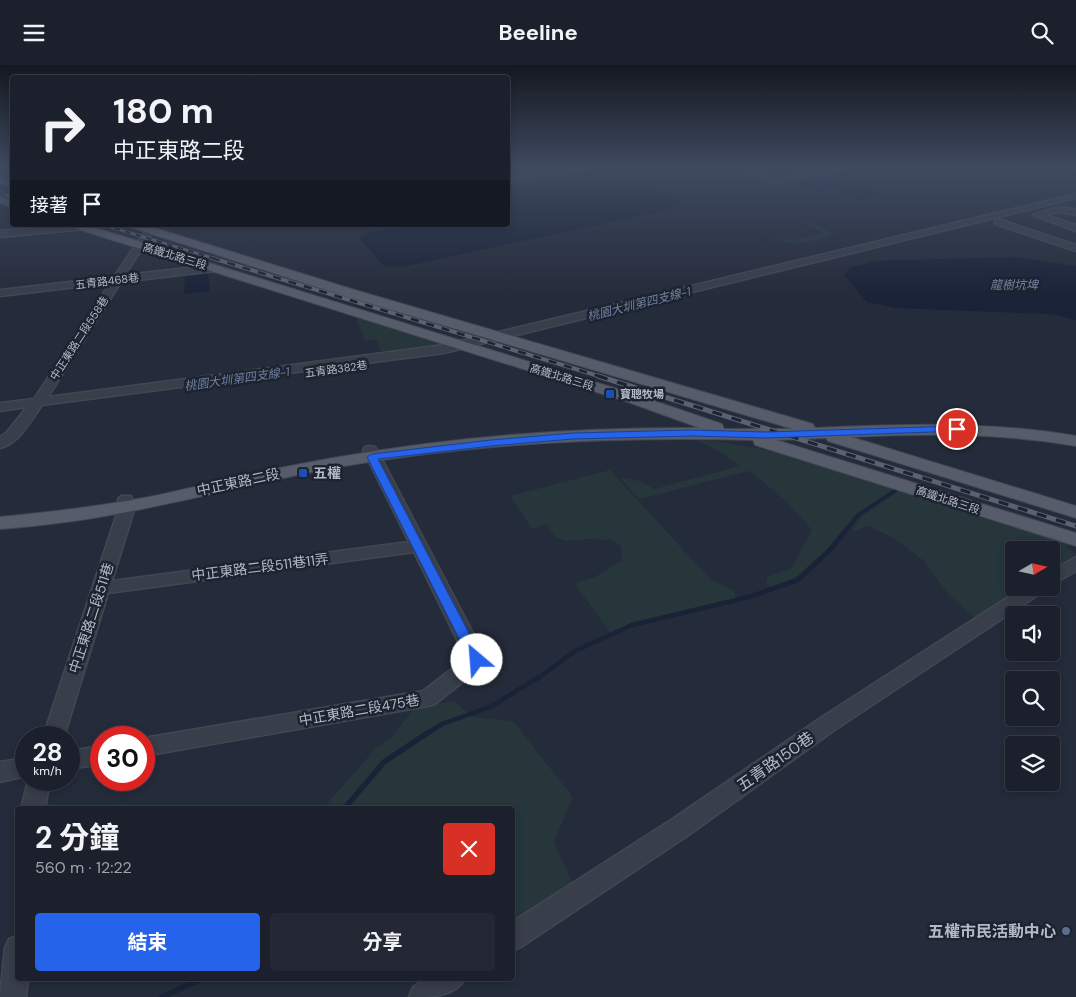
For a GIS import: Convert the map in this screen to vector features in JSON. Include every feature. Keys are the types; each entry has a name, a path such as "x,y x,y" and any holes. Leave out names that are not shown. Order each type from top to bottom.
{"main road":[{"name":"高鐵北路三段","path":"102,227 147,232 372,294 634,399 712,426"},
{"name":"高鐵北路三段","path":"147,232 214,268 310,299 615,371 795,425"},
{"name":"高鐵北路三段","path":"147,232 324,285 489,341 784,448 1076,541"},
{"name":"高鐵北路三段","path":"147,232 356,306 489,341 590,359 820,429 1076,512"},
{"path":"324,285 372,294"},
{"path":"310,299 356,306"},
{"path":"590,359 615,371"},
{"path":"624,427 640,422 646,417 647,411 634,399"},
{"name":"中正東路二段","path":"0,523 127,503 371,453 539,431 624,427 712,426 767,435 940,419 1044,427 1076,434"},
{"name":"中正東路二段","path":"371,453 573,436 740,431 795,425 844,431 906,429 991,430 1040,434 1076,441"},
{"path":"906,429 900,437 900,441 912,453"},
{"path":"844,431 1076,503"},
{"name":"高鐵北路三段","path":"767,435 1076,533"},
{"name":"中正東路二段","path":"0,514 127,503"}],"street":[{"name":"五青路382巷","path":"0,413 35,406 450,353 489,341 1013,211"},
{"path":"1050,211 1037,215 1076,228"},
{"path":"998,222 1076,248"},
{"path":"0,234 65,227"},
{"name":"中正東路二段558巷","path":"0,444 12,435 35,406 147,232"},
{"name":"五青路468巷","path":"0,293 214,268"},
{"path":"489,341 664,301"},
{"name":"五青路382巷","path":"0,407 35,406"},
{"name":"中正東路二段475巷","path":"155,745 428,698 477,660 371,453"},
{"name":"中正東路二段511巷","path":"57,726 127,503"},
{"name":"中正東路二段511巷11弄","path":"101,588 418,546"},
{"path":"1060,573 1076,563"},
{"name":"五青路150巷","path":"515,936 682,826 829,723 1024,596"},
{"path":"0,772 15,769"},
{"path":"34,806 37,791"},
{"path":"12,997 15,972"},
{"path":"423,997 448,981"}],"shaded area":[{"path":"804,222 812,223 834,234 814,241 799,243 779,240 783,238 793,240 825,233"},
{"path":"355,315 442,343 442,345 382,355 376,339 365,341"},
{"path":"697,440 773,452 821,465 894,489 856,514 828,548 795,578 771,587 766,584 767,577 792,568 812,530 788,503 755,475 749,471 639,499 620,478 641,481 654,489 740,466 722,453"},
{"path":"610,470 712,581 734,591 736,599 631,624 610,633 575,583 595,577 622,560 621,546 611,540 566,541 555,537 547,524 532,529 510,496"},
{"path":"900,490 1068,543 1066,548 1076,553 1076,556 1060,566 1060,541 1005,541 1005,596 1013,596 976,619 949,595 924,561 892,537 868,526 851,532 861,517"},
{"path":"453,701 474,717 513,721 573,797 554,842 572,882 515,920 515,806 325,806 377,747 391,738 415,707"}],"water":[{"path":"510,211 660,211 402,267 384,266 359,238 368,233 406,227 510,227"},
{"name":"龍樹坑埤","path":"1015,257 1076,266 1076,320 1051,314 896,308 867,302 844,275 850,267 870,263 870,261"},
{"path":"208,273 210,291 184,294 185,274"}],"waterway":[{"name":"桃園大圳第四支線-1","path":"40,405 80,400"},
{"path":"845,532 858,515 896,490"},
{"path":"428,733 442,724 490,707 541,676 575,651 632,625 749,597 798,580 831,549 846,530"},
{"path":"347,806 384,762 429,732"},
{"path":"162,997 197,981"}],"railway":[{"path":"111,227 216,259"},
{"path":"212,258 602,377"},
{"path":"598,376 1076,526"}],"place":[{"name":"寶聰牧場","path":"610,394"},
{"name":"五權","path":"303,473"},
{"name":"五權市民活動中心","path":"1066,931"}],"route":[{"path":"477,660 372,457 491,443 573,436 691,433 767,435 957,429"}]}
